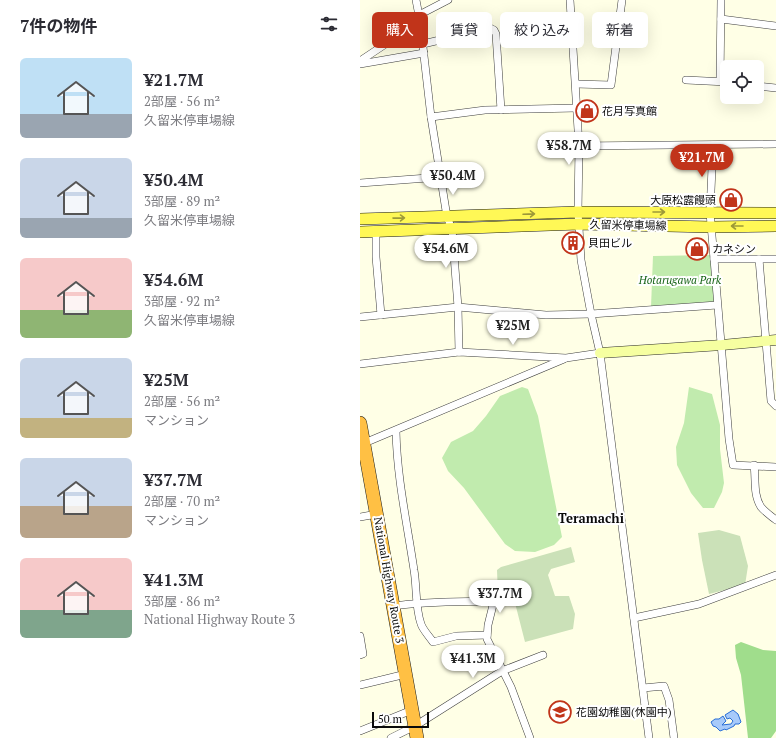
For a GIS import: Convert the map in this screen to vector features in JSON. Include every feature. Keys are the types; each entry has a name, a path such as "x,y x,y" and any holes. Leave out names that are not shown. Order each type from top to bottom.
{"highway":[{"name":"National Highway Route 3","path":"360,423 362,444 378,514 416,732"}],"main road":[{"name":"久留米停車場線","path":"360,219 578,212 776,213"},
{"name":"久留米停車場線","path":"360,232 579,224 776,226"}],"street":[{"path":"416,0 419,12"},
{"path":"428,13 448,0"},
{"path":"570,0 579,146 578,212 581,260 600,352 643,688 648,738"},
{"path":"576,84 612,85 622,0"},
{"path":"721,0 723,60"},
{"path":"721,19 776,26"},
{"path":"428,43 490,28 494,30 496,34 501,110"},
{"path":"360,61 378,48"},
{"path":"423,48 447,217 452,229 458,307 459,352"},
{"path":"360,64 424,53"},
{"path":"686,80 720,82"},
{"path":"764,87 776,88"},
{"path":"432,118 485,110 576,108"},
{"path":"579,146 776,144"},
{"path":"713,145 710,213 732,465 776,467"},
{"path":"360,183 441,178"},
{"path":"376,231 376,257 381,315"},
{"path":"714,259 776,259"},
{"path":"759,259 771,340 771,401 776,406"},
{"path":"360,317 458,307 546,315 591,314 717,304"},
{"path":"360,364 459,352 566,358 600,352 722,345 771,340"},
{"path":"362,444 396,431 566,358"},
{"path":"396,431 396,456 400,489 415,571 417,603 421,625 433,642 456,636 487,635"},
{"path":"754,466 755,486 758,501 762,508 776,520"},
{"path":"360,517 378,514"},
{"path":"634,618 699,604 776,575"},
{"path":"394,606 417,603 494,601 488,625 487,639 511,687 530,738"},
{"path":"360,636 363,654 360,655"},
{"path":"392,738 416,732 502,671 543,655"},
{"path":"360,685 406,674"},
{"path":"643,688 664,686 669,700 674,738"},
{"path":"360,732 412,710"}],"green space":[{"name":"Hotarugawa Park","path":"712,255 715,302 651,307 653,256"},
{"path":"522,387 528,389 538,416 562,537 554,545 535,552 515,551 505,544 464,488 448,471 442,458 451,442 473,431 500,396"},
{"path":"689,387 712,394 720,425 720,449 724,483 722,492 714,508 703,508 691,493 677,465 676,447 684,423"},
{"path":"719,530 740,536 748,566 745,585 709,594 698,533"},
{"path":"571,547 575,562 551,569 548,575 555,596 569,596 575,614 573,629 525,642 511,592 498,595 497,570 501,567"},
{"path":"741,642 763,650 776,651 776,731 771,738 748,738 741,675 736,658 735,645"}],"water":[{"path":"733,710 738,714 741,722 739,724 735,724 726,730 720,731 713,726 711,722 723,716 726,721 722,725 731,724 733,721 730,718 727,719 725,715"}],"place":[{"name":"花月写真館","path":"587,111"},
{"name":"大原松露饅頭","path":"731,200"},
{"name":"貝田ビル","path":"573,243"},
{"name":"カネシン","path":"697,249"},
{"name":"花園幼稚園(休園中)","path":"560,712"}],"district":[{"name":"Teramachi","path":"591,518"}]}
